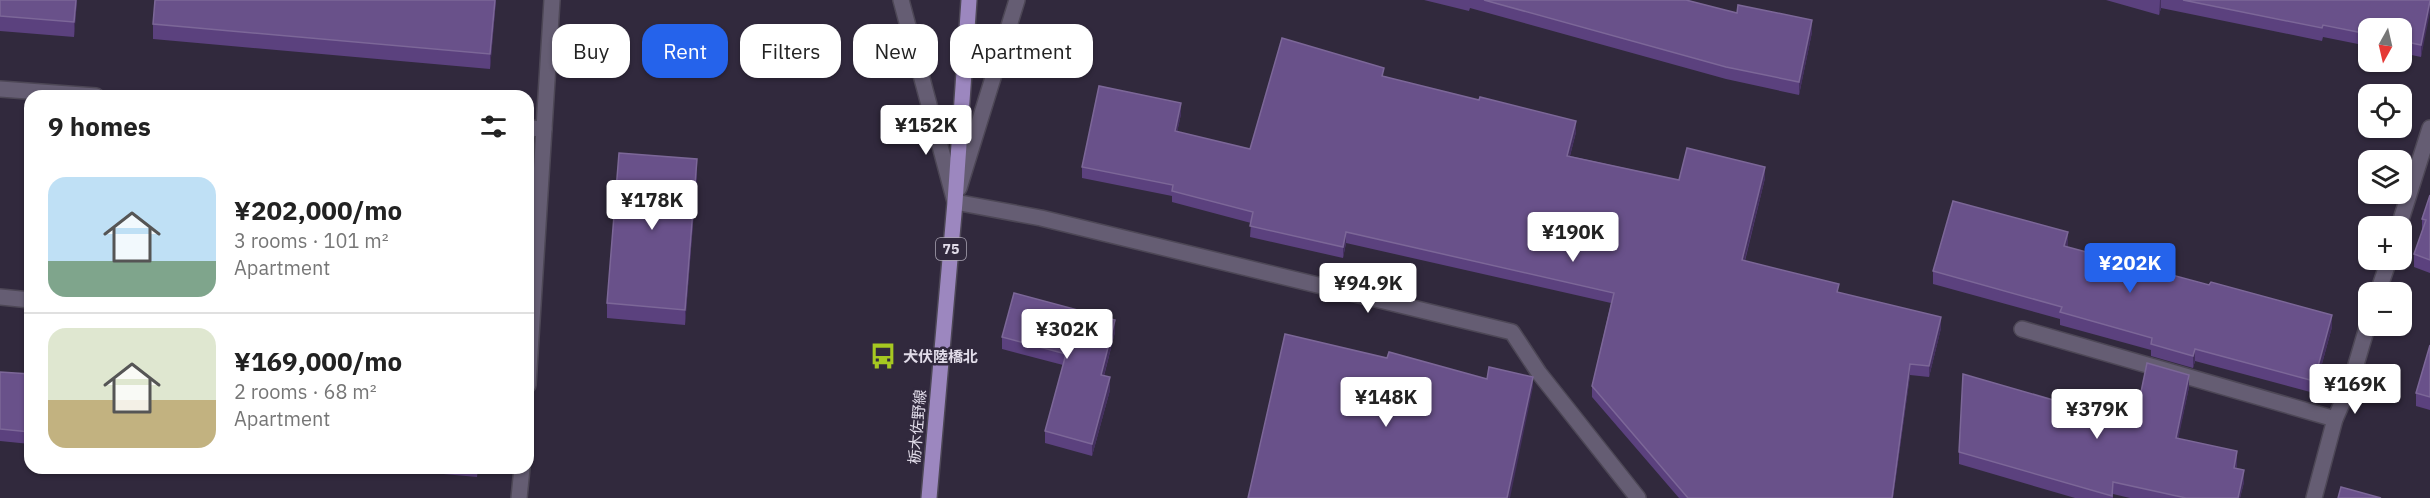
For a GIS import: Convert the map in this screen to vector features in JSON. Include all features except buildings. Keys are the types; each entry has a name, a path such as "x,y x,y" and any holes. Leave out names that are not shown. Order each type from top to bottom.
{"main road":[{"name":"栃木佐野線","path":"929,498 955,202 969,0"}],"street":[{"path":"534,279 552,0"},
{"path":"901,0 955,202"},
{"path":"955,202 1017,0"},
{"path":"0,89 24,91"},
{"path":"534,128 544,129"},
{"path":"2402,216 2430,128"},
{"path":"955,202 1041,218 1512,332 1539,373 1638,498"},
{"path":"0,297 24,299"},
{"path":"2022,329 2335,419"},
{"path":"2314,498 2335,419 2350,385 2364,336"},
{"path":"519,498 521,474"}],"place":[{"name":"犬伏陸橋北","path":"883,356"}]}
